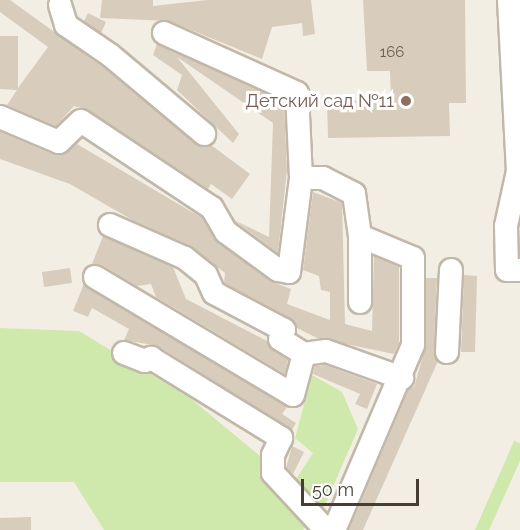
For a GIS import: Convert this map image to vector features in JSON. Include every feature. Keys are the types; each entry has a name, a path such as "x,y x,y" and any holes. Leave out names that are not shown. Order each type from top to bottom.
{"lane":[{"path":"510,0 518,171 506,226 507,270 520,270"},
{"path":"60,5 66,25 110,55 204,134"},
{"path":"0,117 59,142 81,121 212,208 226,232 278,270 289,272 301,178 297,93 164,33"},
{"path":"301,178 323,178 354,194 360,236 360,302"},
{"path":"110,225 185,258 206,275 214,293 284,330 280,339 304,354 326,351 402,378"},
{"path":"334,530 402,378 413,345 413,258 360,236"},
{"path":"447,352 451,270"},
{"path":"95,277 293,395 304,354"},
{"path":"124,353 145,361 151,358 281,438 273,455 273,473 326,530"}],"green space":[{"path":"0,328 79,331 190,398 260,456 285,496 313,453 295,438 312,375 342,392 358,429 325,505 303,530 104,530 74,482 0,482"},
{"path":"514,441 520,443 520,461 489,530 475,530"}],"building":[{"path":"0,0 10,0 107,70 195,144 211,145 250,174 232,199 211,184 208,189 88,110 74,106 56,126 7,105 17,90 0,89 0,36 18,36 18,88 48,47 0,12"},
{"path":"102,0 153,0 153,6 207,0 311,0 315,34 303,36 302,23 272,27 262,59 169,21 100,18"},
{"path":"363,0 465,0 466,103 449,103 450,136 328,138 327,101 391,100 390,71 367,71"},
{"path":"88,13 106,22 101,33 84,21"},
{"path":"157,44 284,102 287,170 278,253 234,220 269,237 273,123 177,57 239,134 233,143 177,90 182,75 153,55"},
{"path":"0,132 54,155 62,155 77,144 202,218 218,243 270,281 291,289 287,304 330,320 330,292 321,290 319,276 303,270 313,192 342,203 345,324 372,331 374,256 399,267 399,343 394,354 317,338 297,328 290,318 224,283 225,273 191,246 134,221 70,184 0,159"},
{"path":"103,236 173,267 186,299 267,341 272,350 288,360 285,374 156,297 151,284 137,286 102,265 92,264"},
{"path":"70,268 72,283 44,287 42,272"},
{"path":"464,275 477,276 475,352 461,352"},
{"path":"426,278 437,278 434,351 438,361 363,530 349,530 409,389 414,387 426,345"},
{"path":"84,284 287,407 282,414 296,423 292,430 158,346 124,340 129,329 92,308 88,317 73,311"},
{"path":"325,365 377,384 367,409 355,404 360,394 313,374 315,366"},
{"path":"292,446 304,452 293,474 286,468"},
{"path":"31,517 31,530 0,530 0,518"}],"place":[{"name":"Детский сад №11","path":"406,101"}]}
